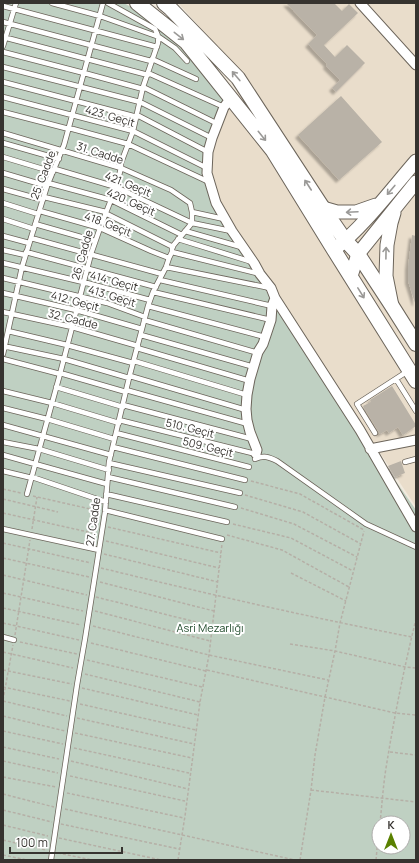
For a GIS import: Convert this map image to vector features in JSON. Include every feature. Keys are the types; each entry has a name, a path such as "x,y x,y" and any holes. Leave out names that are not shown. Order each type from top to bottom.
{"main road":[{"path":"138,3 186,42 228,103 273,151 413,375"},
{"path":"164,3 238,78 323,208 345,240 358,254 416,344"}],"street":[{"path":"360,3 416,65"},
{"path":"228,103 212,138 208,152 207,173 216,203 224,219 260,274 271,288 274,302 271,320 264,344 258,353 250,381 246,410 252,439 257,450 256,456"},
{"path":"334,250 380,204 416,161"},
{"path":"351,276 358,254 416,182"},
{"path":"323,208 337,212 356,212 380,204"},
{"path":"392,306 386,276 386,245 397,206"},
{"path":"274,302 360,430 416,527"},
{"path":"370,449 416,440"}],"lane":[{"path":"3,46 4,37 10,24 16,3"},
{"path":"52,3 100,16 159,37 175,48 187,61"},
{"name":"25. Cadde","path":"3,354 6,332 12,314 22,267 48,184 59,159 69,129 103,3"},
{"path":"108,3 155,29 159,37"},
{"path":"3,6 157,47"},
{"path":"3,22 152,60 196,79"},
{"path":"4,37 148,74 228,103"},
{"name":"26. Cadde","path":"27,494 91,254 116,187 121,163 133,131 143,88 159,37"},
{"path":"3,52 143,88 218,124"},
{"path":"3,67 140,102 212,138"},
{"path":"3,82 137,116 208,152"},
{"name":"423. Geçit","path":"3,97 133,131 207,168"},
{"path":"3,112 128,144 210,183"},
{"name":"31. Cadde","path":"3,133 121,168 171,190 190,203 192,212"},
{"path":"3,142 59,159"},
{"name":"421. Geçit","path":"3,157 116,187 192,223 232,231"},
{"name":"420. Geçit","path":"3,173 111,200 183,233 243,247"},
{"path":"3,188 106,213 172,249 260,274"},
{"name":"418. Geçit","path":"3,203 100,228 168,258"},
{"path":"192,223 192,212 224,219"},
{"path":"3,219 95,241"},
{"name":"27. Cadde","path":"51,860 74,703 105,511 109,463 133,362 150,300 166,267 172,249 178,239 192,223"},
{"path":"3,236 29,243"},
{"path":"31,238 162,274"},
{"path":"178,239 254,263"},
{"path":"3,250 26,253 156,287"},
{"name":"414. Geçit","path":"3,263 150,300"},
{"path":"166,267 271,288"},
{"name":"413. Geçit","path":"3,278 107,303 145,318 258,353"},
{"path":"160,280 274,302"},
{"path":"153,292 271,320"},
{"name":"412. Geçit","path":"3,293 76,310 142,329"},
{"path":"148,306 265,337"},
{"name":"32. Cadde","path":"3,312 72,327 250,381"},
{"path":"6,332 67,345 133,362 248,395"},
{"path":"140,335 254,368"},
{"path":"4,346 64,359 246,410"},
{"path":"3,359 248,424"},
{"path":"375,433 357,404 396,379 413,375"},
{"path":"396,379 416,411"},
{"path":"56,388 252,439"},
{"name":"510. Geçit","path":"3,391 260,457 266,456 277,461 366,524 416,547"},
{"name":"509. Geçit","path":"3,408 249,467"},
{"path":"3,425 111,455"},
{"path":"3,442 39,450 109,470"},
{"path":"113,447 245,480"},
{"path":"3,455 107,484"},
{"path":"405,462 416,459"},
{"path":"109,463 240,493"},
{"path":"3,471 32,478 106,502"},
{"path":"108,477 235,507"},
{"path":"106,494 227,522"},
{"path":"105,511 222,539"},
{"path":"3,528 98,552"},
{"path":"3,637 14,640"}],"path":[{"path":"245,480 300,494 364,531"},
{"path":"3,489 105,511"},
{"path":"240,493 303,512 361,544"},
{"path":"37,497 12,654 4,687 3,701 194,744"},
{"path":"3,499 58,512"},
{"path":"235,507 294,524 357,557"},
{"path":"3,513 220,568"},
{"path":"227,522 291,538 354,571"},
{"path":"300,860 324,697 340,623 366,524"},
{"path":"102,525 221,553"},
{"path":"178,860 198,715 209,655 223,534 282,550 349,587"},
{"path":"3,543 216,596 412,637"},
{"path":"98,552 218,582"},
{"path":"3,558 214,611"},
{"path":"291,573 346,601"},
{"path":"3,575 212,626"},
{"path":"3,593 90,611 210,642"},
{"path":"3,608 87,625 209,655 328,680"},
{"path":"381,815 386,767 395,713 404,667 416,619"},
{"path":"3,623 395,713 416,715"},
{"path":"14,640 203,687"},
{"path":"290,644 335,650 404,667 416,668"},
{"path":"3,652 200,702"},
{"path":"3,670 198,715"},
{"path":"4,687 196,730"},
{"path":"3,716 192,758"},
{"path":"3,731 190,773"},
{"path":"3,747 66,760 188,789"},
{"path":"389,752 416,755"},
{"path":"3,761 186,801"},
{"path":"3,776 184,818"},
{"path":"311,790 416,802"},
{"path":"3,794 59,808 295,860"},
{"path":"3,810 179,849"},
{"path":"3,825 161,860"},
{"path":"3,840 92,860"},
{"path":"3,855 27,860"}],"shaded area":[{"path":"178,3 416,3 416,507 214,203 207,165 230,98 248,80"}],"green space":[{"name":"Asri Mezarlığı","path":"3,3 124,3 153,20 230,98 207,153 206,173 257,276 270,297 312,361 416,510 416,860 3,860"}],"building":[{"path":"286,3 334,3 342,11 349,4 358,13 324,45 335,57 347,45 365,63 336,92 332,88 340,80 308,44 317,35"},
{"path":"341,96 382,142 339,180 298,135"},
{"path":"412,235 416,236 416,303 408,281 408,267"},
{"path":"392,386 416,425 403,435 398,427 389,433 387,430 380,434 363,406 371,402 370,400"},
{"path":"401,461 405,473 395,477 388,466"}]}
